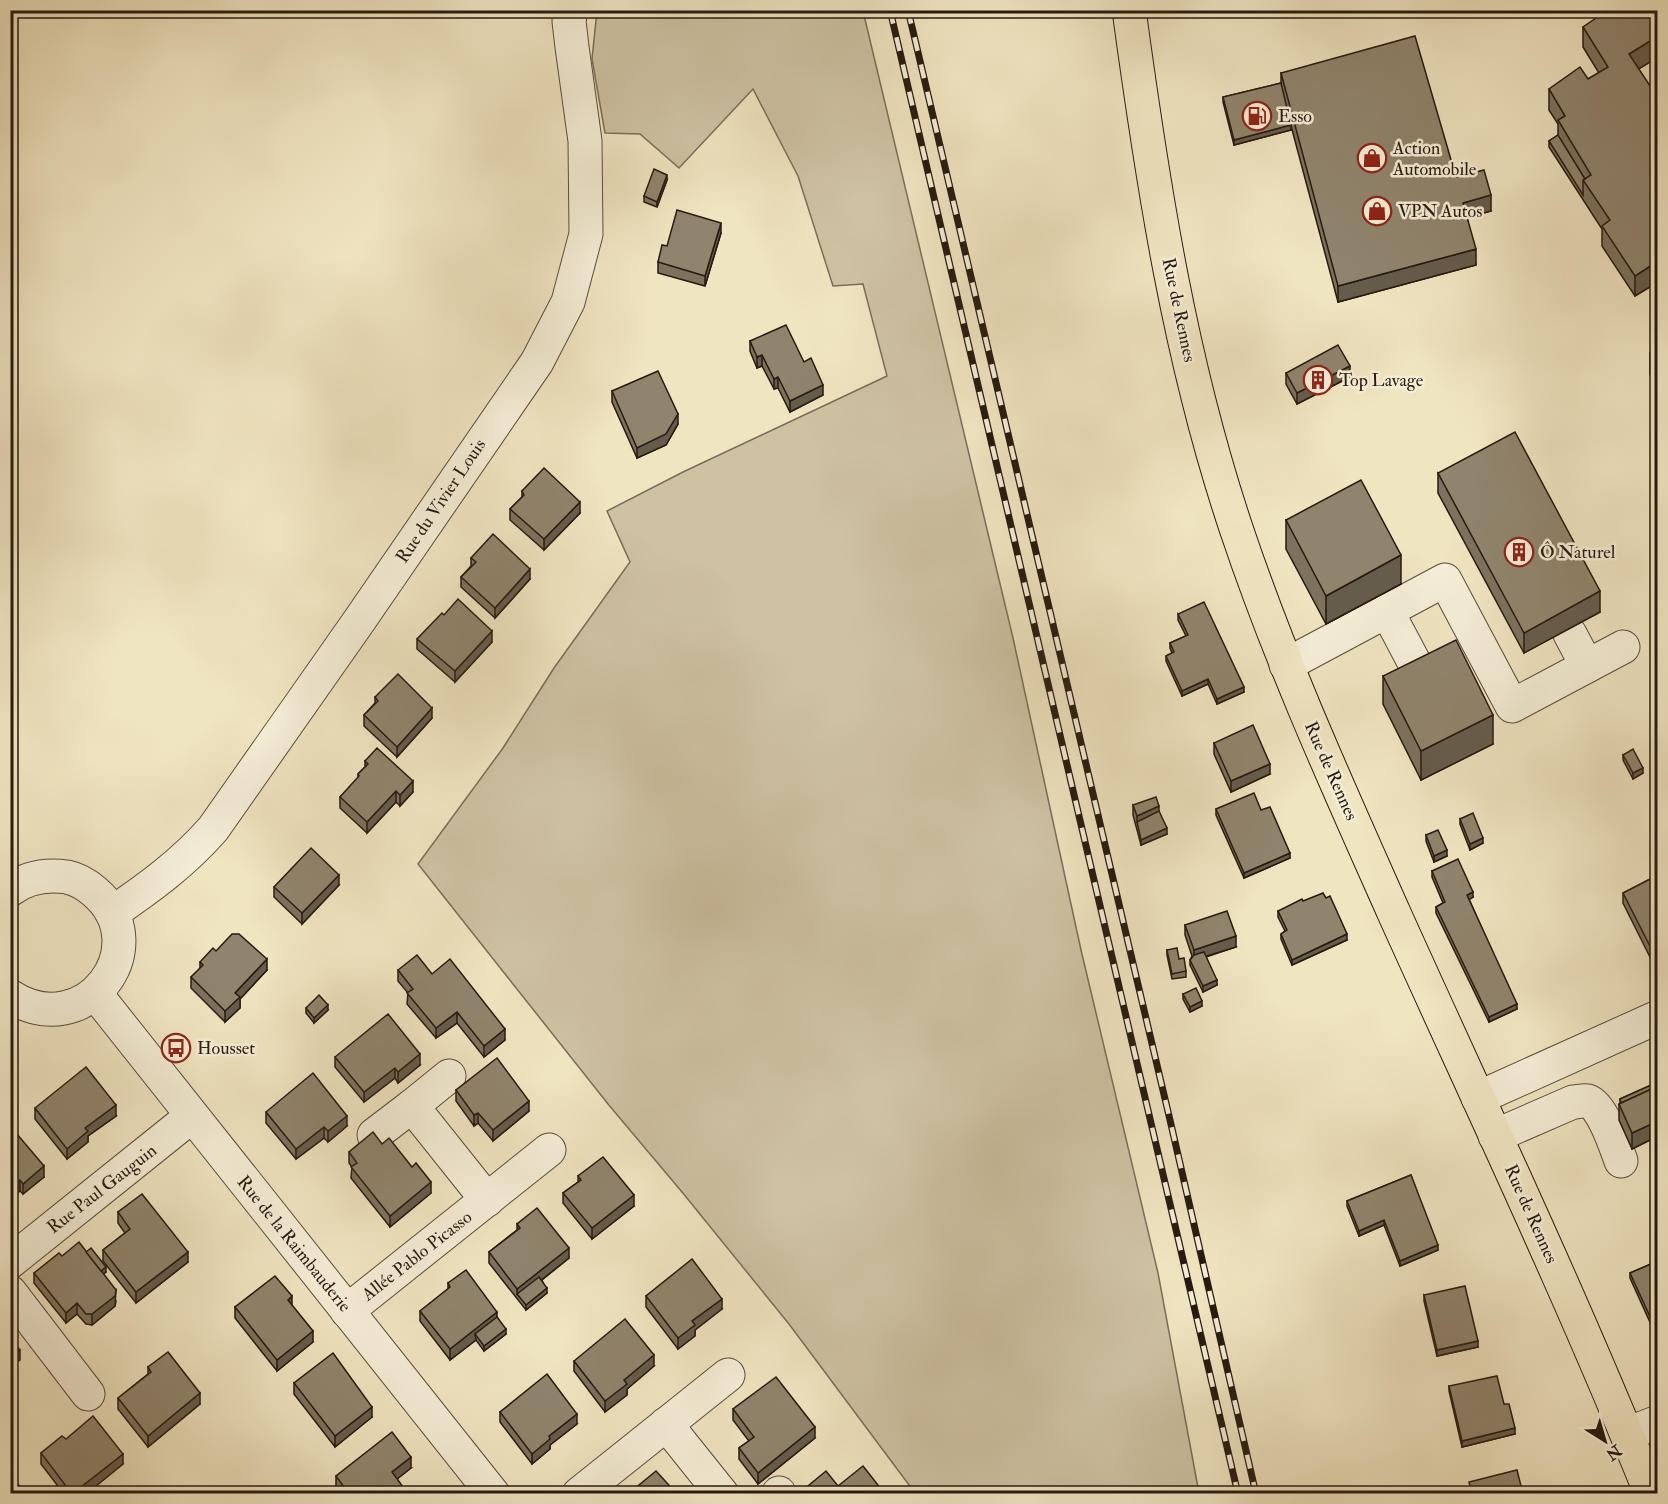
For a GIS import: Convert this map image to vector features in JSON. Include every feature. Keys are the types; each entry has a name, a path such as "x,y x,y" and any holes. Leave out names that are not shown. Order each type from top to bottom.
{"main road":[{"name":"Rue de Rennes","path":"1129,10 1159,215 1182,330 1236,527 1286,665 1315,736 1495,1136 1627,1434 1651,1494"}],"street":[{"name":"Rue du Vivier Louis","path":"112,913 170,872 213,829 537,362 568,302 586,234 585,141 570,30 571,10"},
{"path":"1286,665 1445,580 1512,706 1623,647"},
{"path":"1387,611 1423,679"},
{"path":"1570,634 1587,666"},
{"path":"10,890 35,877 53,875 71,878 88,886 102,898 112,913 117,927 117,956 109,976 95,993 68,1008 52,1010 14,1003"},
{"name":"Rue de la Raimbauderie","path":"95,993 493,1494"},
{"path":"1478,1098 1658,1017"},
{"path":"374,1135 449,1076"},
{"path":"1495,1136 1573,1102 1585,1100 1598,1109 1622,1161"},
{"name":"Allée Pablo Picasso","path":"412,1106 487,1200"},
{"name":"Rue Paul Gauguin","path":"10,1262 192,1116"},
{"name":"Allée Pablo Picasso","path":"347,1311 549,1150"},
{"path":"10,1292 88,1394"},
{"path":"579,1494 728,1375"},
{"path":"1627,1434 1658,1422"},
{"path":"666,1424 722,1494"}],"shaded area":[{"path":"597,11 863,11 1013,638 1081,950 1158,1273 1199,1493 915,1493 789,1324 608,1104 418,864 503,748 554,668 630,562 607,511 683,472 887,376 863,284 833,286 798,176 753,89 679,168 640,134 605,133 592,59"}],"building":[{"path":"1608,10 1658,10 1658,36 1629,54 1658,98 1658,150 1651,154 1658,164 1658,261 1635,276 1602,226 1610,220 1583,180 1591,175 1558,120 1565,116 1549,89 1580,67 1588,79 1608,67 1583,27"},
{"name":"Action Automobile","path":"1415,36 1456,177 1484,170 1491,195 1463,203 1476,249 1338,286 1281,73"},
{"name":"Esso","path":"1281,83 1291,125 1234,140 1223,97"},
{"path":"1558,135 1585,179 1583,180 1583,195 1549,141"},
{"path":"654,169 667,175 657,202 644,196"},
{"path":"677,210 721,223 705,276 658,262 662,245 667,246"},
{"path":"786,325 804,362 811,358 823,385 790,401 778,377 774,379 762,355 757,357 750,341"},
{"path":"1338,345 1350,366 1297,393 1286,373"},
{"path":"1658,349 1658,365 1650,353"},
{"path":"658,371 678,414 666,434 637,448 612,391"},
{"name":"Ô Naturel","path":"1515,432 1600,591 1524,633 1438,473"},
{"path":"544,468 580,502 544,539 510,509 524,495 522,491"},
{"path":"1361,480 1401,555 1326,596 1286,520"},
{"path":"493,534 530,569 495,608 461,577 476,562 471,558"},
{"path":"458,599 492,631 455,671 417,639"},
{"path":"1204,602 1244,687 1217,699 1208,679 1182,691 1166,656 1174,652 1170,643 1188,635 1178,614"},
{"path":"1456,640 1493,715 1421,751 1383,676"},
{"path":"398,674 432,708 397,747 364,715 378,701 375,697"},
{"path":"1253,725 1270,764 1231,781 1214,743"},
{"path":"377,748 413,781 400,795 396,791 367,822 340,797 359,776 358,774 368,764 365,761"},
{"path":"1633,749 1643,768 1633,773 1623,755"},
{"path":"1254,793 1261,810 1270,807 1290,853 1244,873 1216,809"},
{"path":"1156,797 1159,806 1137,816 1133,805"},
{"path":"1159,811 1167,828 1141,840 1137,822"},
{"path":"1473,813 1483,838 1470,844 1460,819"},
{"path":"1438,830 1447,850 1434,856 1426,835"},
{"path":"311,848 339,875 302,913 274,887"},
{"path":"1458,859 1473,892 1467,895 1517,1004 1489,1017 1436,907 1445,902 1432,871"},
{"path":"1658,875 1658,950 1653,952 1623,893"},
{"path":"1323,893 1326,898 1330,896 1347,934 1292,960 1281,934 1287,930 1278,911 1302,899 1303,901"},
{"path":"1227,911 1236,936 1194,950 1185,925"},
{"path":"232,934 239,934 267,959 235,993 240,997 225,1011 191,977 203,965 200,962 213,948 216,951"},
{"path":"1177,948 1179,959 1184,958 1186,971 1172,974 1167,950"},
{"path":"1204,952 1217,980 1203,986 1190,960 1194,955"},
{"path":"417,955 432,974 450,959 505,1029 484,1046 457,1012 436,1028 407,993 413,989 398,970"},
{"path":"1196,988 1202,1001 1190,1007 1183,994"},
{"path":"319,995 328,1005 314,1018 306,1008"},
{"path":"388,1014 420,1054 398,1072 395,1068 364,1092 335,1057"},
{"path":"497,1058 529,1101 493,1130 478,1113 474,1115 456,1090"},
{"path":"86,1067 116,1105 85,1128 88,1131 67,1149 35,1108"},
{"path":"313,1073 347,1116 328,1131 324,1127 296,1149 266,1112"},
{"path":"1658,1082 1658,1086 1621,1103 1620,1099"},
{"path":"1658,1086 1658,1121 1632,1133 1619,1104"},
{"path":"1658,1126 1658,1145 1650,1129"},
{"path":"10,1128 44,1166 23,1184 20,1180 10,1188"},
{"path":"373,1132 382,1144 389,1138 412,1167 416,1163 431,1182 390,1216 351,1167 357,1163 349,1152"},
{"path":"603,1157 634,1195 592,1228 563,1193 581,1180 578,1176"},
{"path":"1411,1175 1438,1245 1400,1261 1384,1220 1359,1231 1347,1201"},
{"path":"142,1194 188,1252 136,1292 103,1250 130,1229 118,1212"},
{"path":"537,1208 569,1248 517,1289 489,1252 520,1228 517,1224"},
{"path":"79,1242 116,1290 115,1296 92,1314 86,1314 77,1303 66,1313 34,1273 59,1253 62,1256"},
{"path":"91,1248 106,1267 101,1271 86,1252"},
{"path":"692,1259 722,1299 692,1321 695,1325 678,1338 646,1296"},
{"path":"1658,1261 1658,1334 1630,1273"},
{"path":"466,1270 497,1312 450,1349 420,1311 450,1287 448,1283"},
{"path":"275,1276 292,1296 288,1300 313,1331 277,1360 235,1307"},
{"path":"539,1277 547,1288 526,1305 517,1294"},
{"path":"1465,1286 1478,1341 1437,1350 1424,1295"},
{"path":"497,1317 506,1329 484,1346 475,1334"},
{"path":"625,1319 654,1355 624,1380 627,1384 605,1401 574,1361"},
{"path":"10,1338 20,1350 10,1357"},
{"path":"168,1352 200,1393 148,1436 118,1398 151,1372 148,1367"},
{"path":"333,1353 372,1407 335,1436 294,1383"},
{"path":"547,1374 577,1414 549,1436 550,1439 532,1454 500,1412"},
{"path":"1497,1376 1504,1404 1509,1404 1515,1428 1462,1441 1449,1386"},
{"path":"776,1377 815,1427 758,1473 739,1448 754,1437 733,1409"},
{"path":"93,1416 123,1454 72,1494 41,1453 62,1436 66,1439"},
{"path":"392,1432 411,1457 392,1472 408,1494 349,1494 336,1476"},
{"path":"863,1466 885,1494 804,1494 802,1491 826,1471 838,1486"},
{"path":"1517,1470 1523,1494 1472,1494 1469,1482"},
{"path":"656,1471 677,1494 628,1494"},
{"path":"10,1474 26,1494 10,1494"}],"railway":[{"path":"890,10 1238,1494"},
{"path":"908,10 1256,1494"}],"place":[{"name":"Esso","path":"1257,116"},
{"name":"Action Automobile","path":"1372,158"},
{"name":"VPN Autos","path":"1377,211"},
{"name":"Top Lavage","path":"1318,380"},
{"name":"Ô Naturel","path":"1519,552"},
{"name":"Housset","path":"176,1048"}]}
